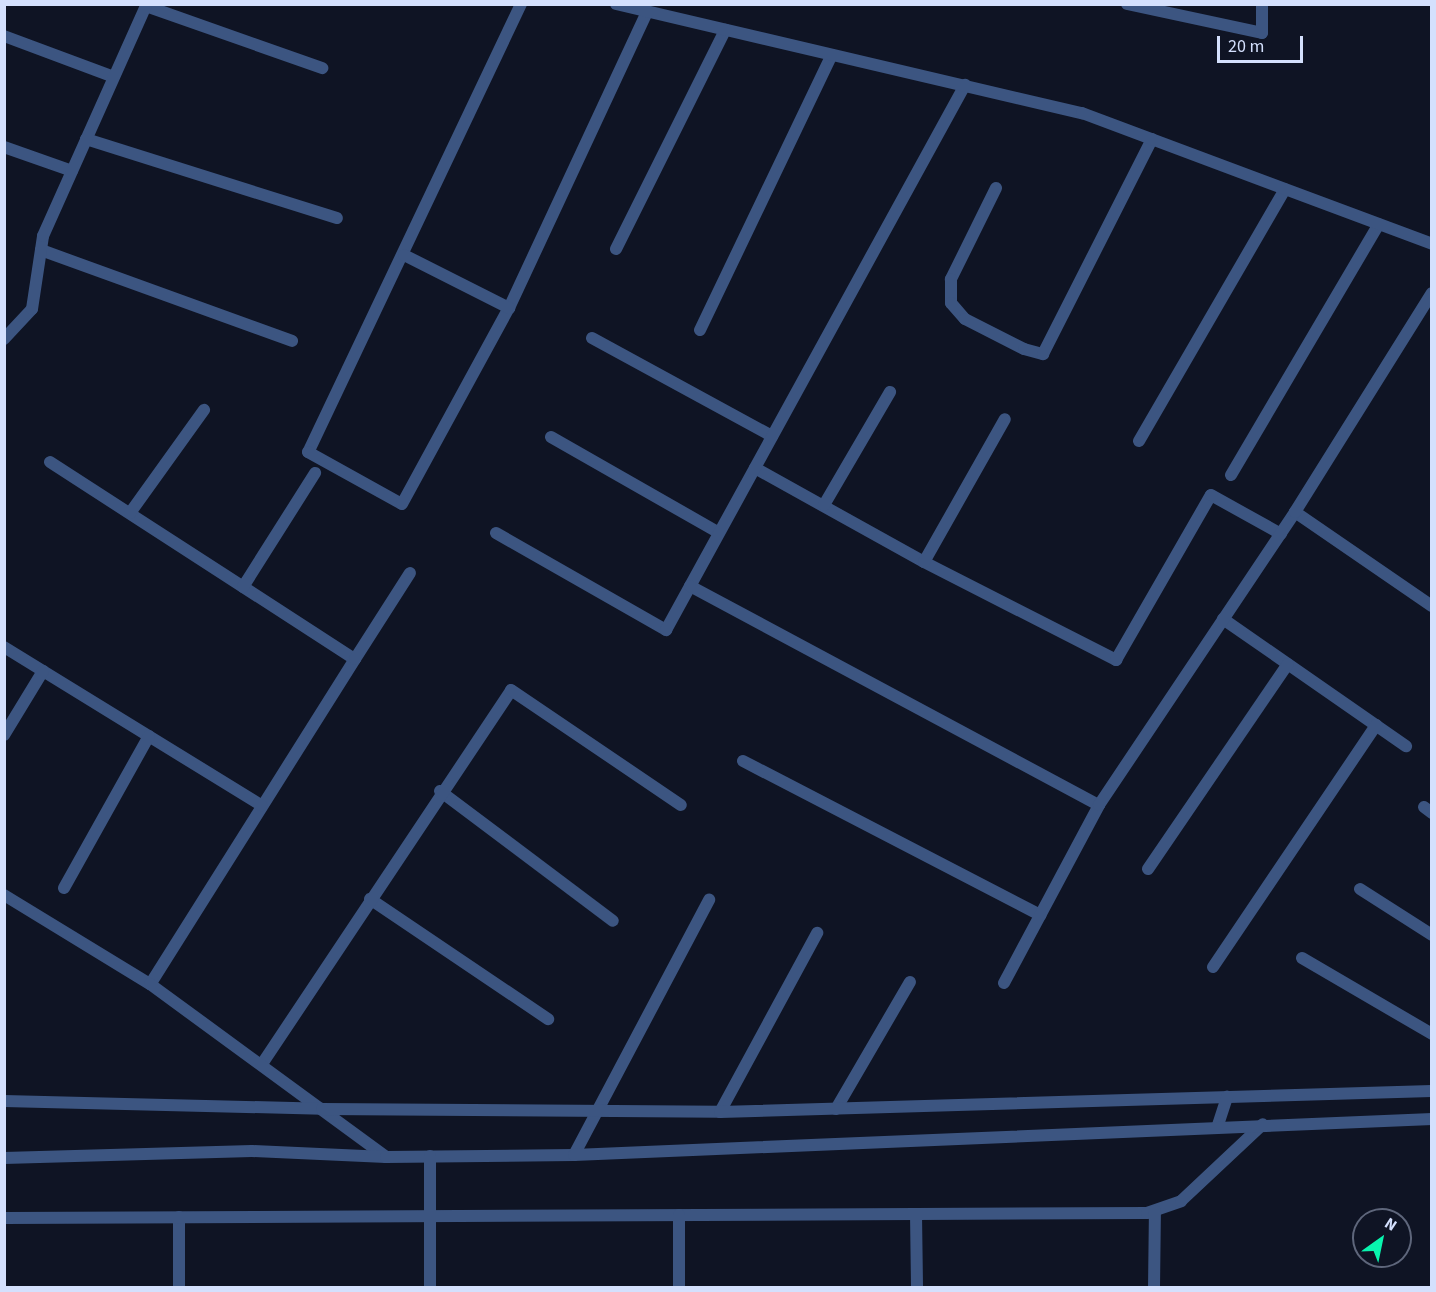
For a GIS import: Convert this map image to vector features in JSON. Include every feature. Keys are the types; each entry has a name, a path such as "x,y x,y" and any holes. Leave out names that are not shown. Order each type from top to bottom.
{"street":[{"path":"521,4 404,255 308,452 402,504 509,308 647,12"},
{"path":"616,4 1082,113 1431,244"},
{"path":"1127,4 1262,33 1262,4"},
{"path":"4,339 32,309 43,236 147,5 322,68"},
{"path":"615,249 725,30"},
{"path":"4,36 114,77"},
{"path":"700,330 832,55"},
{"path":"496,533 666,630 965,85"},
{"path":"87,139 337,218"},
{"path":"996,188 951,279 951,303 965,319 1024,349 1043,354 1152,139"},
{"path":"4,147 72,171"},
{"path":"1139,441 1286,189"},
{"path":"1231,475 1379,224"},
{"path":"40,250 292,341"},
{"path":"404,255 509,308"},
{"path":"1004,983 1099,805 1281,534 1431,294"},
{"path":"592,338 772,436"},
{"path":"824,505 890,392"},
{"path":"130,513 204,411"},
{"path":"924,562 1005,419"},
{"path":"551,437 720,533"},
{"path":"50,462 355,659"},
{"path":"755,468 924,562 1116,660 1211,495 1281,534"},
{"path":"243,587 315,473"},
{"path":"1295,512 1431,606"},
{"path":"150,984 261,805 411,573"},
{"path":"690,586 1099,805"},
{"path":"1223,619 1406,746"},
{"path":"4,647 261,805"},
{"path":"1148,869 1288,664"},
{"path":"4,735 43,671"},
{"path":"262,1064 440,792 511,690 681,806"},
{"path":"1213,967 1376,725"},
{"path":"64,888 149,736"},
{"path":"743,760 1040,915"},
{"path":"440,792 613,921"},
{"path":"1360,889 1431,935"},
{"path":"4,895 150,984 386,1157"},
{"path":"370,899 548,1019"},
{"path":"574,1155 709,900"},
{"path":"720,1112 817,933"},
{"path":"1302,958 1431,1034"},
{"path":"836,1109 910,982"},
{"path":"4,1101 322,1109 599,1109 720,1112 1431,1092"},
{"path":"1216,1128 1227,1097"},
{"path":"4,1158 252,1152 386,1157 574,1155 1216,1128 1263,1124 1431,1119"},
{"path":"4,1218 1155,1211 1181,1202 1263,1124"},
{"path":"430,1156 430,1287"},
{"path":"1154,1287 1155,1211"},
{"path":"916,1214 917,1287"},
{"path":"679,1287 680,1215"},
{"path":"178,1217 179,1287"}]}
